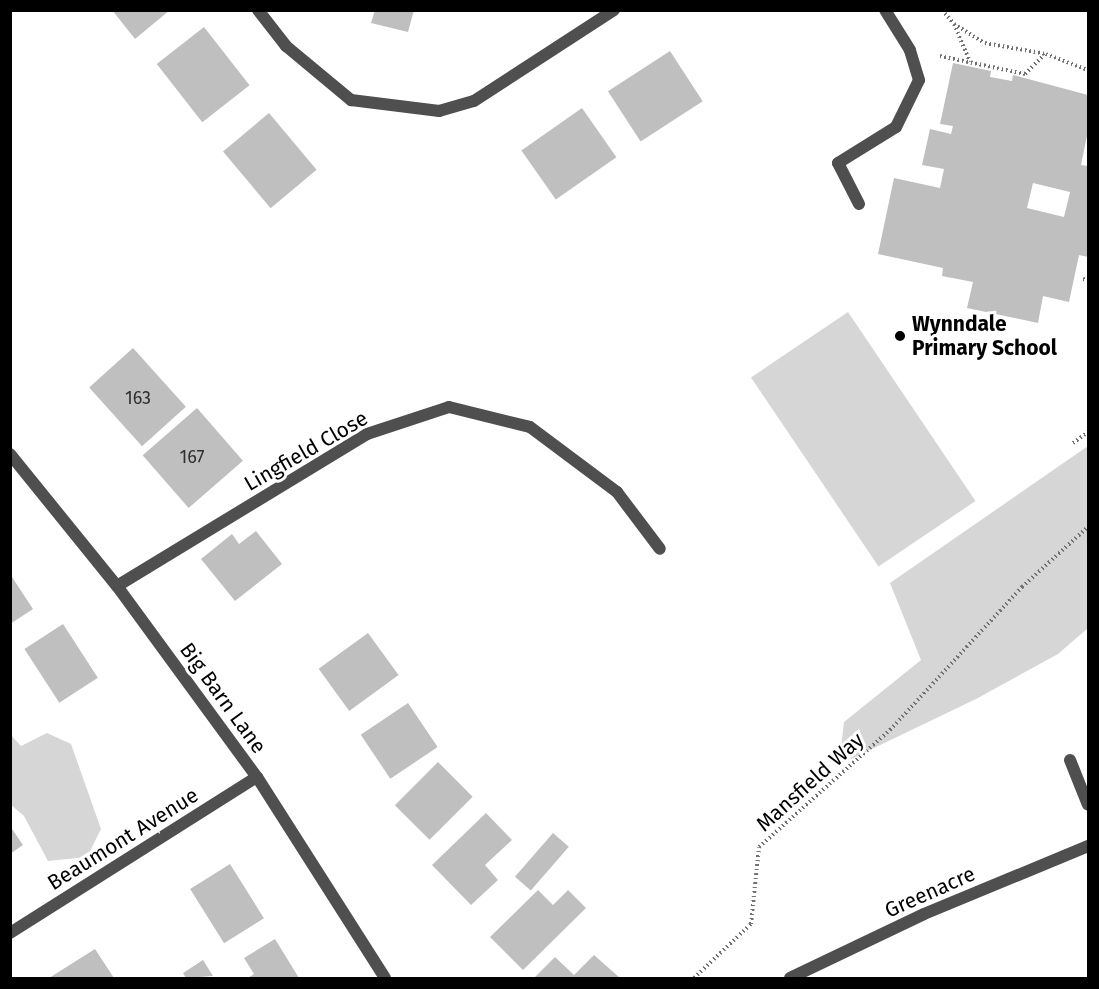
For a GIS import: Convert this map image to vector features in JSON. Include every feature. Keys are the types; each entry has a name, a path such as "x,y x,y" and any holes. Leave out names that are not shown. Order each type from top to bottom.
{"street":[{"path":"258,10 286,46 351,100 439,111 474,101 614,10"},
{"path":"859,204 838,163 896,128 919,80 910,50 885,10"},
{"name":"Lingfield Close","path":"117,586 367,434 448,407 530,427 617,492 660,549"},
{"name":"Big Barn Lane","path":"10,454 117,586 257,777 385,978"},
{"path":"1070,760 1089,805"},
{"name":"Beaumont Avenue","path":"10,933 257,777"},
{"name":"Greenacre","path":"790,978 924,914 1089,846"}],"path":[{"path":"942,10 954,24 970,62"},
{"path":"954,24 985,43 1046,54 1089,70"},
{"path":"910,50 1025,74 1046,54"},
{"path":"1073,443 1089,432"},
{"name":"Mansfield Way","path":"694,978 751,924 759,847 890,730 1022,587 1089,527"}],"shaded area":[{"path":"848,312 975,501 878,566 751,377"},
{"path":"1088,446 1088,628 1058,654 976,699 849,760 840,756 844,722 921,660 890,583"},
{"path":"47,733 71,744 101,829 87,857 48,861 24,816 11,805 11,735 21,746"}],"building":[{"path":"112,10 170,10 135,39"},
{"path":"375,10 414,10 408,32 371,23"},
{"path":"204,27 250,85 202,122 157,64"},
{"path":"670,51 703,101 641,142 608,91"},
{"path":"953,63 991,71 990,77 1012,81 1013,75 1088,95 1088,131 1081,165 1088,166 1088,257 1079,255 1069,302 1043,296 1038,323 967,308 973,282 942,276 943,268 878,254 894,178 940,188 944,169 922,165 930,129 951,134 953,126 940,124","holes":["1033,183 1070,192 1064,217 1027,208"]},
{"path":"582,108 616,157 556,200 521,150"},
{"path":"269,113 317,170 271,208 223,152"},
{"path":"133,348 186,407 142,446 89,387"},
{"path":"197,408 243,461 189,508 143,455"},
{"path":"256,531 282,564 235,601 201,559 232,534 239,544"},
{"path":"10,574 33,609 10,624"},
{"path":"63,624 98,678 59,703 24,649"},
{"path":"368,633 399,675 349,711 319,669"},
{"path":"408,703 438,747 390,779 361,735"},
{"path":"438,762 473,797 430,840 395,805"},
{"path":"486,813 512,840 485,865 498,880 471,905 432,865"},
{"path":"10,826 23,845 10,854"},
{"path":"553,833 569,847 531,891 515,877"},
{"path":"230,864 264,918 224,943 190,889"},
{"path":"538,890 553,905 568,890 586,908 523,970 490,937"},
{"path":"275,939 299,978 248,978 254,974 244,958"},
{"path":"95,949 114,978 49,978 68,966"},
{"path":"594,955 620,978 534,978 555,957 574,975"},
{"path":"203,960 213,976 186,978 183,973"}],"place":[{"name":"Wynndale Primary School","path":"900,336"}]}
